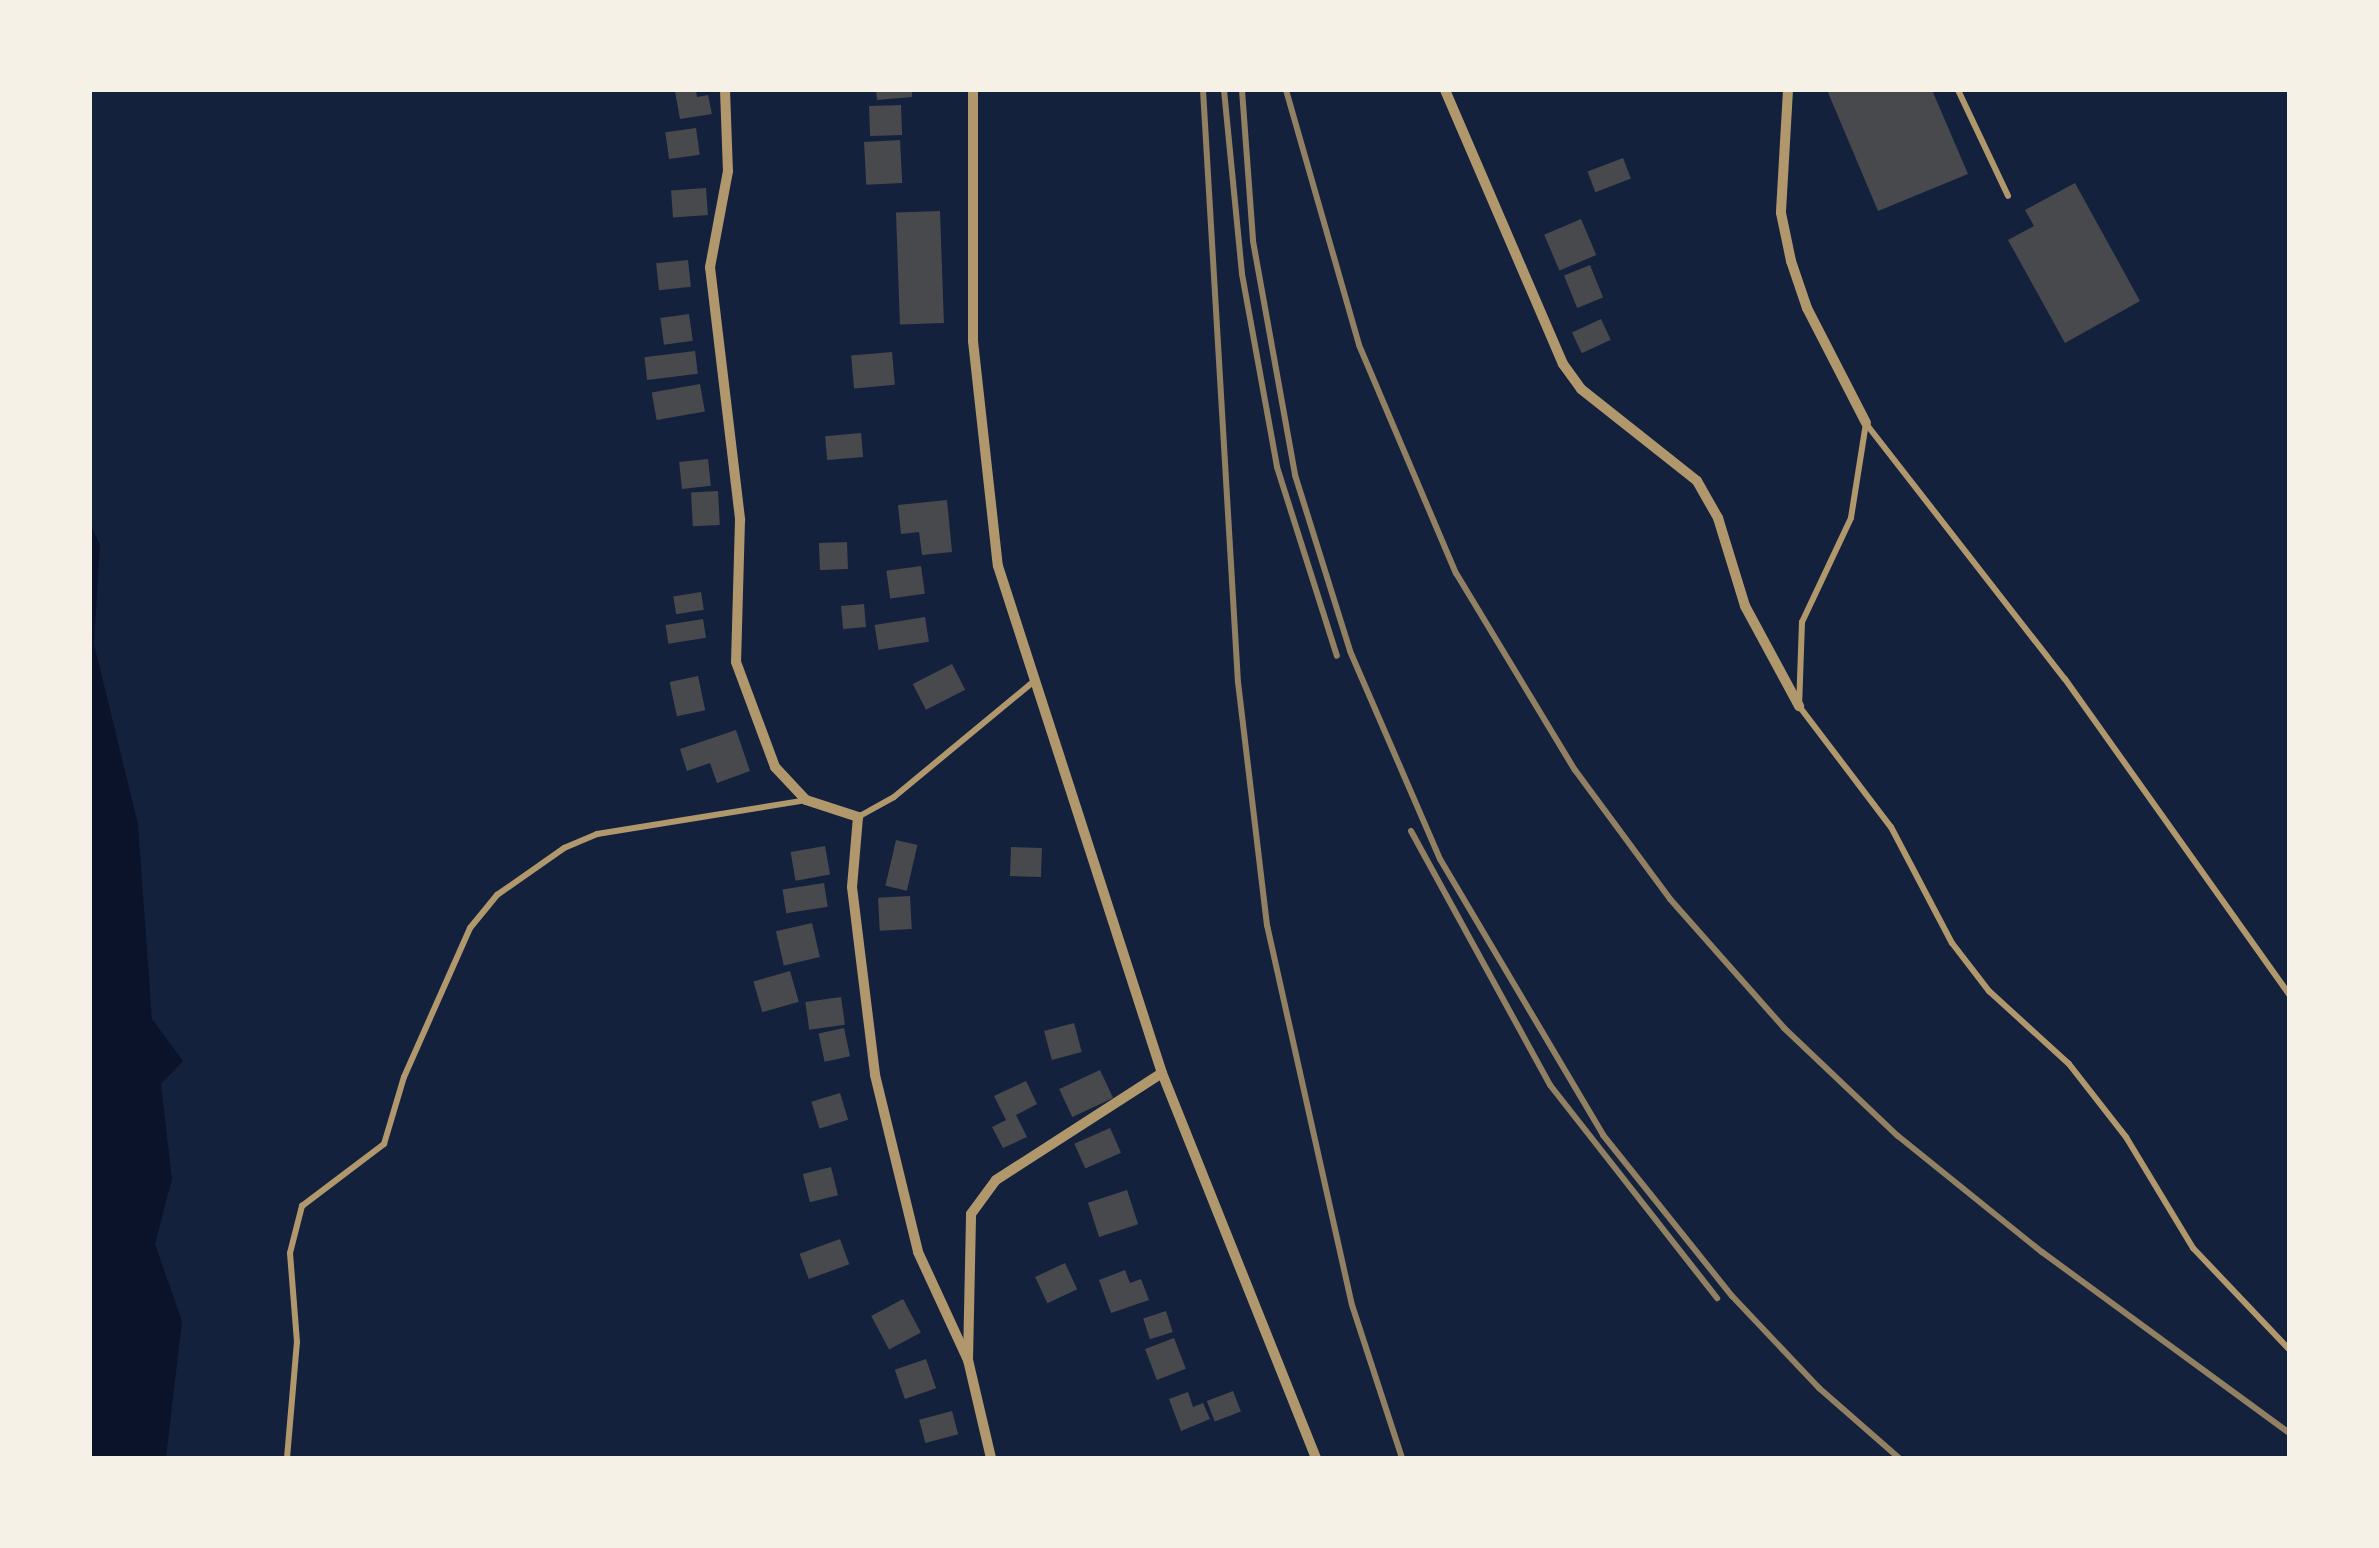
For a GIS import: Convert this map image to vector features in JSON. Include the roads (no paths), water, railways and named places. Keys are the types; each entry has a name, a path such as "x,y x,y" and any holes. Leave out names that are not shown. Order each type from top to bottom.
{"street":[{"path":"726,90 728,171 710,267 711,312 740,520 736,662 775,766 806,800 858,817 852,887 874,1075 918,1252 968,1360 991,1458"},
{"path":"974,90 973,341 982,456 998,566 1032,684 1162,1073 1316,1458"},
{"path":"1446,90 1562,364 1581,390 1698,482 1718,518 1744,606 1799,706"},
{"path":"1788,90 1782,214 1791,261 1807,308 1866,424"},
{"path":"968,1360 971,1214 981,1197 996,1180 1162,1073"}],"lane":[{"path":"1958,90 2008,196"},
{"path":"1866,424 1851,518 1802,622 1799,706 1890,827 1952,943 1988,991 2069,1064 2126,1137 2193,1248 2289,1349"},
{"path":"1866,424 2065,679 2289,994"},
{"path":"858,817 894,797 1032,684"},
{"path":"287,1458 297,1342 290,1253 302,1206 384,1144 404,1077 470,928 497,895 564,848 598,834 806,800"}],"water":[{"path":"90,523 100,545 94,644 138,824 152,1019 183,1061 161,1084 172,1179 155,1244 182,1321 166,1458 90,1458"}],"railway":[{"path":"1203,90 1238,682 1267,925 1352,1305 1402,1458"},
{"path":"1224,90 1242,274 1277,467 1337,656"},
{"path":"1242,90 1253,241 1295,475 1350,651 1440,859 1603,1135 1732,1296 1819,1388 1899,1458"},
{"path":"1286,90 1359,345 1456,573 1575,770 1670,899 1784,1028 1898,1136 2042,1252 2289,1433"},
{"path":"1411,831 1550,1085 1717,1298"}]}
